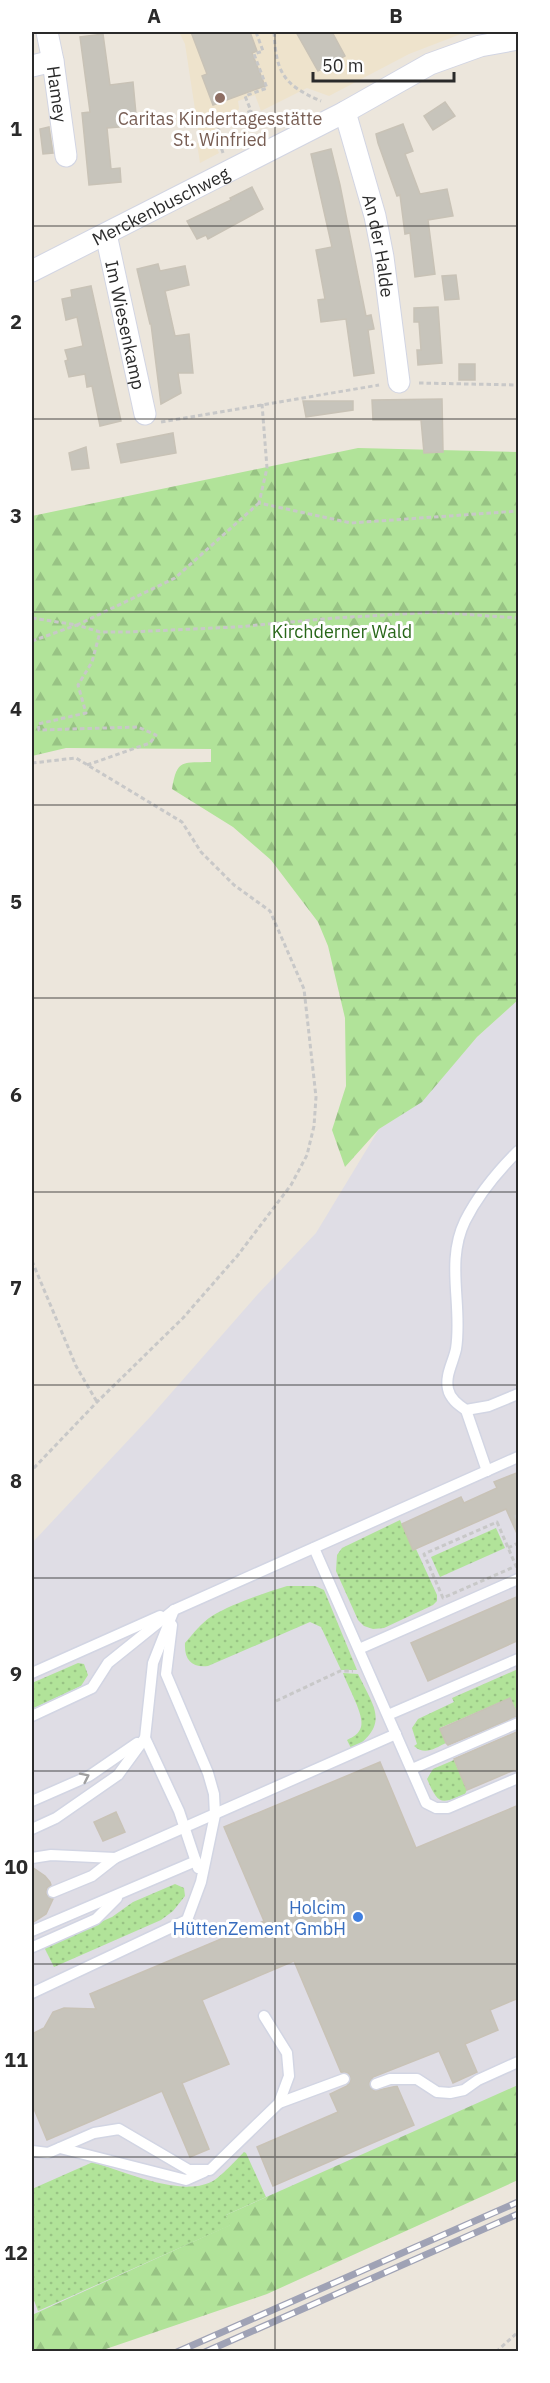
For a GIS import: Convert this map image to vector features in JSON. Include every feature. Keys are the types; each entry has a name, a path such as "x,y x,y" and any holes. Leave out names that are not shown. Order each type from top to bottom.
{"street":[{"name":"Hamey","path":"47,32 66,156"},
{"name":"Merckenbuschweg","path":"32,271 345,112 430,64 480,46 519,39"},
{"path":"32,66 53,61"},
{"name":"An der Halde","path":"345,112 375,216 383,257 399,382"},
{"name":"Im Wiesenkamp","path":"106,234 145,414"}],"lane":[{"path":"487,1471 466,1410 455,1402 448,1391 448,1375 456,1349 454,1270 457,1243 465,1221 499,1170 519,1151"},
{"path":"466,1410 489,1407 519,1394"},
{"path":"32,1673 519,1458"},
{"path":"314,1548 426,1803 436,1808 448,1808 519,1778"},
{"path":"359,1649 519,1578"},
{"path":"32,1716 92,1688 108,1663 174,1610"},
{"path":"32,1829 57,1818 118,1775 145,1738 153,1663 174,1610"},
{"path":"32,1993 187,1920 201,1882 215,1815 214,1794 208,1773 166,1674 174,1610"},
{"path":"388,1715 519,1659"},
{"path":"412,1770 519,1723"},
{"path":"53,1893 92,1876 115,1858 396,1734"},
{"path":"32,1801 89,1776 145,1738"},
{"path":"145,1738 186,1828 201,1882"},
{"path":"32,1858 51,1855 115,1858"},
{"path":"32,1931 196,1861"},
{"path":"33,1947 96,1919 120,1894"},
{"path":"60,2148 186,2180 210,2170 279,2103 290,2076 286,2053 264,2016"},
{"path":"376,2084 390,2079 417,2079 437,2092 450,2093 464,2090 478,2080 519,2062"},
{"path":"279,2103 344,2079"},
{"path":"32,2151 48,2153 94,2133 118,2129 189,2170 210,2170"}],"path":[{"path":"224,155 216,132 228,120 251,111 245,96 267,88 254,54 263,51 256,32"},
{"path":"274,32 275,56 288,84 308,96 345,112"},
{"path":"145,414 155,423 399,382 519,385"},
{"path":"32,641 77,625 175,578 260,503 267,468 262,405"},
{"path":"260,503 351,523 519,511"},
{"path":"32,618 77,625 100,632 236,627 434,612 519,618"},
{"path":"87,765 150,743 156,735 138,727 39,730 38,724 86,713 78,685 92,662 100,632"},
{"path":"32,764 76,758 182,822 201,852 234,885 270,911 304,988 316,1096 314,1126 307,1155 291,1185 238,1255 191,1309 32,1470"},
{"path":"32,1261 76,1366 97,1402"},
{"path":"519,1515 516,1516 519,1521"},
{"path":"497,1522 508,1548 516,1566 443,1598 424,1554 497,1522"},
{"path":"508,1548 519,1543"},
{"path":"276,1701 340,1671 358,1671"},
{"path":"496,2352 519,2332"}],"shaded area":[{"path":"179,32 466,32 409,54 329,96 307,88 261,111 255,95 238,101 237,113 221,120 214,130 213,140 219,153 200,163 197,143 200,142 185,44"},
{"path":"518,1000 518,2132 32,2327 32,1543 151,1416 258,1294 316,1233 379,1129 422,1101 477,1037"}],"green space":[{"name":"Kirchderner Wald","path":"358,448 518,452 518,1000 477,1037 422,1102 379,1129 345,1167 332,1130 346,1086 345,1018 328,946 318,922 271,860 233,827 172,789 179,767 188,763 211,762 211,749 66,748 32,756 32,516"},
{"path":"400,1520 413,1550 416,1549 437,1595 437,1601 384,1628 373,1629 364,1626 358,1620 336,1571 337,1555 342,1548"},
{"path":"496,1528 505,1548 440,1577 431,1557"},
{"path":"287,1586 315,1586 324,1590 357,1670 341,1670 321,1627 310,1622 208,1666 198,1666 190,1662 186,1654 185,1643 208,1619 238,1603"},
{"path":"78,1663 84,1664 88,1675 81,1686 32,1709 32,1683"},
{"path":"518,1669 518,1712 510,1698 440,1728 446,1743 434,1749 426,1751 414,1746 417,1744 412,1728 418,1719 454,1702 452,1698"},
{"path":"343,1673 358,1674 376,1715 371,1732 352,1750 347,1740 359,1732 362,1722"},
{"path":"454,1760 467,1790 465,1794 457,1798 441,1800 437,1798 427,1779 433,1769"},
{"path":"175,1884 184,1888 185,1896 173,1911 161,1920 54,1967 44,1947 112,1917 133,1902"},
{"path":"518,2085 518,2180 267,2294 100,2351 32,2351 32,2315 230,2225 226,2215"},
{"path":"244,2152 266,2197 226,2215 231,2225 38,2311 32,2295 32,2189 93,2162 156,2182 189,2187 204,2185 216,2179"}],"building":[{"path":"191,32 250,32 257,51 252,53 265,86 213,105 202,76 207,74"},
{"path":"296,32 332,32 345,56 318,71"},
{"path":"103,34 110,85 133,82 136,114 118,116 119,127 107,128 111,169 120,168 121,182 89,185 82,113 90,112 80,37"},
{"path":"445,102 455,116 433,130 424,116"},
{"path":"403,124 413,151 405,154 420,194 447,189 453,216 428,220 435,274 415,277 410,233 405,234 400,195 397,196 376,134"},
{"path":"49,127 53,153 43,154 40,129"},
{"path":"331,149 366,316 371,315 374,329 368,330 374,373 354,376 346,319 321,322 318,300 325,299 316,250 332,247 311,154"},
{"path":"252,187 263,209 208,239 206,235 197,239 187,221"},
{"path":"158,264 160,271 185,266 189,285 165,291 175,336 189,334 193,373 178,373 181,393 161,404 151,324 137,269"},
{"path":"456,275 459,299 445,300 442,276"},
{"path":"91,286 121,421 100,426 92,386 87,387 85,374 69,377 65,361 68,360 65,350 83,346 77,317 66,320 62,299 72,297 71,290"},
{"path":"438,307 442,363 418,365 417,350 421,350 419,322 414,322 414,308"},
{"path":"459,364 475,364 475,380 459,380"},
{"path":"442,399 443,452 424,453 421,420 373,420 372,400"},
{"path":"303,401 353,401 353,410 306,417"},
{"path":"173,433 176,453 121,463 117,444"},
{"path":"86,447 89,468 72,470 69,453"},
{"path":"519,1472 519,1538 506,1509 413,1550 402,1524 461,1497 464,1503 497,1488 494,1482"},
{"path":"519,1596 519,1640 428,1681 411,1643"},
{"path":"510,1698 518,1716 448,1745 446,1743 440,1729"},
{"path":"519,1731 519,1768 467,1790 454,1759"},
{"path":"380,1762 416,1848 519,1805 519,1998 490,2010 498,2030 465,2044 477,2072 453,2083 439,2051 373,2077 369,2083 374,2091 397,2086 414,2125 273,2186 257,2147 338,2112 330,2094 347,2086 351,2080 348,2073 341,2072 294,1961 202,2000 229,2064 182,2083 209,2149 190,2157 162,2091 47,2140 32,2104 32,2034 44,2028 53,2012 64,2008 96,2009 90,1994 264,1921 224,1827"},
{"path":"116,1812 125,1832 103,1841 94,1822"},
{"path":"32,1867 50,1882 51,1885 47,1888 46,1894 53,1899 46,1914 32,1923"}],"railway":[{"path":"177,2352 518,2202"},
{"path":"205,2352 518,2214"}],"place":[{"name":"Caritas Kindertagesstätte St. Winfried","path":"220,98"},
{"name":"Holcim HüttenZement GmbH","path":"358,1917"}]}
